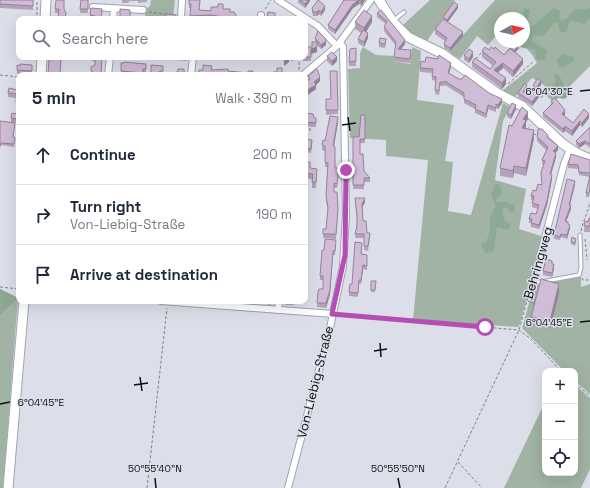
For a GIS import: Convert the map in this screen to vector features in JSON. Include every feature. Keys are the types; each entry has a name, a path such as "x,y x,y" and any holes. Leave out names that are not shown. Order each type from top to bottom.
{"main road":[{"path":"41,16 42,0"},
{"path":"379,0 393,22 408,37 441,52 497,93 522,106 570,150 590,159"},
{"path":"41,72 42,60"},
{"path":"8,488 24,304"}],"street":[{"path":"181,16 182,0"},
{"path":"278,0 303,16"},
{"path":"304,72 339,44 371,0"},
{"path":"93,7 143,10"},
{"path":"113,16 114,8"},
{"path":"308,20 339,44"},
{"name":"Von-Liebig-Straße","path":"288,488 343,266 346,233 343,47 339,44"},
{"path":"108,72 110,60"},
{"path":"191,72 193,60"},
{"name":"Behringweg","path":"540,257 564,164 570,150"},
{"path":"230,304 278,310 332,314"},
{"path":"278,310 279,304"}],"lane":[{"path":"393,22 404,12"},
{"path":"533,282 549,281 580,274 580,236"}],"path":[{"path":"41,16 42,0"},
{"path":"262,16 271,0"},
{"path":"143,10 154,14 172,16"},
{"path":"476,59 481,53"},
{"path":"299,60 301,72"},
{"path":"508,84 534,61"},
{"path":"0,75 16,77"},
{"path":"540,89 545,93 540,98"},
{"path":"536,118 526,132 537,135"},
{"path":"587,260 586,239 580,236 583,220 588,214 590,202"},
{"name":"Behringweg","path":"445,488 519,330 540,257"},
{"path":"580,274 583,280 590,280"},
{"path":"0,287 16,289"},
{"path":"527,301 534,304"},
{"path":"147,488 167,304"},
{"path":"332,314 519,330 531,339 558,368"},
{"path":"578,386 590,396"},
{"path":"457,462 482,488"}],"green space":[{"path":"151,0 175,0 173,16 145,16 144,11 150,6"},
{"path":"430,0 455,0 427,41 410,33 403,25"},
{"path":"495,0 590,0 590,66 554,102 544,94 545,86 532,78 515,97 502,91 537,63 526,48 530,48 530,12 494,12 494,38 488,45 477,36 460,59 450,53 464,34"},
{"path":"590,7 590,18 584,24 570,20 567,31 563,33 560,31 558,23 554,23 543,36 533,35 532,42 547,50 545,60 537,60 535,49 523,48 530,48 530,25 533,26 554,8 560,11 559,17 562,21 566,19 575,9 588,9"},
{"path":"525,8 530,10 530,12 523,12"},
{"path":"363,47 376,55 394,56 394,61 410,64 412,47 421,51 417,100 454,105 445,161 453,162 448,211 471,215 503,103 510,107 503,121 495,180 526,189 519,229 544,237 518,327 413,320 428,160 386,156 386,140 350,138 348,69 360,68 360,53"},
{"path":"563,54 574,57 575,60 564,67 559,66 557,60"},
{"path":"553,74 559,75 567,92 567,97 564,99 555,97 549,90 556,82"},
{"path":"499,184 502,192 496,199 497,203 506,201 507,203 515,205 514,212 511,212 507,207 502,209 505,221 510,225 510,228 508,230 497,227 494,249 492,252 485,253 481,244 486,242 490,232 490,217 496,206 491,195 495,185"},
{"path":"581,276 581,287 590,284 590,394 578,384 578,368 561,368 522,328 534,285"},
{"path":"0,289 16,297 16,304 18,304 3,488 0,488"},
{"path":"0,289 16,297 16,300 0,315"},
{"path":"578,388 590,398 590,469 581,488 504,488 542,408 542,476 578,476"}],"building":[{"path":"0,0 33,0 33,6 0,4"},
{"path":"56,0 64,0 66,16 58,16 59,9 55,9"},
{"path":"81,0 88,0 88,9 80,9"},
{"path":"189,0 200,0 199,10 211,11 211,7 218,7 218,4 223,4 223,9 230,9 230,12 234,12 236,16 190,16 191,4 189,4"},
{"path":"300,0 308,0 305,4"},
{"path":"318,0 325,6 321,12 319,10 317,12 313,12 312,8"},
{"path":"344,0 359,0 353,4 335,30 328,25"},
{"path":"454,2 458,5 447,20 443,17"},
{"path":"91,8 102,9 101,16 90,15"},
{"path":"120,9 130,10 130,16 120,16"},
{"path":"364,10 372,16 364,28 355,22"},
{"path":"381,10 405,40 398,49 411,50 410,59 394,57 396,42 384,27 387,21 377,13"},
{"path":"268,12 275,13 275,16 267,16"},
{"path":"166,14 176,15 176,16 166,16"},
{"path":"443,19 463,32 450,48 444,44 447,38 435,29"},
{"path":"363,30 368,33 364,42 358,39"},
{"path":"318,31 326,41 321,45 315,38"},
{"path":"380,38 386,39 385,44 379,43"},
{"path":"312,42 317,42 317,47 311,49 311,57 308,57 308,47 312,47"},
{"path":"485,47 489,50 491,47 494,49 496,48 504,55 510,48 523,59 513,71 503,63 494,70 506,78 502,83 472,62 475,58 490,69 496,62 482,51"},
{"path":"356,48 356,61 349,62 350,49"},
{"path":"509,48 516,48 514,51"},
{"path":"469,49 473,52 469,59 464,55"},
{"path":"332,52 337,57 332,61 327,56"},
{"path":"439,55 451,63 448,73 459,79 462,79 465,75 489,93 502,99 498,105 496,104 496,108 488,105 486,114 475,109 476,105 464,99 464,93 445,81 440,82 439,91 435,90 436,77 432,76 433,69 420,68 421,61 425,62 426,57 438,59"},
{"path":"49,60 61,60 60,72 48,72"},
{"path":"95,60 102,60 101,72 92,72 91,67 95,65"},
{"path":"121,63 146,64 146,69 143,69 143,72 121,71"},
{"path":"20,64 32,65 32,71 17,70 17,65 20,66"},
{"path":"151,65 163,66 163,71 151,72"},
{"path":"203,65 212,66 211,70 228,69 228,71 238,72 199,72 199,70 203,70"},
{"path":"277,68 282,68 282,72 277,72"},
{"path":"178,69 184,69 184,72 178,72"},
{"path":"317,69 320,77 314,82 316,85 308,90 308,81 310,79 308,76"},
{"path":"330,71 337,71 338,110 326,110 326,99 331,99"},
{"path":"538,78 541,81 536,88 533,85"},
{"path":"525,83 527,85 523,92 530,96 535,88 540,92 532,102 518,93"},
{"path":"9,88 16,90 16,94 8,93"},
{"path":"555,98 565,110 562,114 573,123 584,109 589,114 582,123 580,121 572,131 565,126 563,129 543,113 553,103 551,101"},
{"path":"512,103 516,105 511,115 507,113"},
{"path":"522,107 528,112 523,119 526,120 522,128 534,130 526,168 514,166 513,171 500,168 509,125 512,126"},
{"path":"12,113 16,114 16,119 11,118"},
{"path":"308,113 313,114 314,118 316,118 316,123 308,122"},
{"path":"361,115 365,115 365,139 360,139 360,154 363,154 364,171 370,178 364,178 364,185 353,185 353,137 359,137"},
{"path":"330,116 338,117 333,146 335,147 335,168 338,168 337,184 334,183 334,192 337,192 338,209 336,234 323,234 323,229 326,229 328,208 326,195 328,163 325,162 325,146 322,145 323,140 325,141"},
{"path":"0,121 15,123 13,137 15,138 14,144 1,143 0,145"},
{"path":"590,127 590,144 585,141 579,144 576,141"},
{"path":"538,129 542,129 548,135 547,137 558,146 553,151 556,153 550,174 552,175 547,201 539,225 531,223 532,219 529,219 531,213 536,214 539,205 532,203 534,196 531,196 533,190 536,191 538,184 542,185 541,172 545,161 542,160 548,147 537,137"},
{"path":"308,139 312,140 311,149 308,148"},
{"path":"571,154 590,160 590,173 579,172 578,165 568,164"},
{"path":"308,162 310,162 310,168 317,169 316,182 312,182 313,174 308,173"},
{"path":"590,175 589,193 586,193"},
{"path":"567,179 575,181 569,205 571,205 565,221 570,225 567,235 561,234 560,237 554,235"},
{"path":"355,198 365,198 362,204 363,221 366,221 367,233 370,233 368,246 364,246 364,234 355,234 357,216"},
{"path":"589,218 590,226 584,226 585,221 588,222"},
{"path":"572,237 576,239 575,243 571,242"},
{"path":"325,239 336,240 335,251 333,251 330,290 326,303 317,303 319,289 323,289 323,276 320,276 322,250 324,250"},
{"path":"355,242 362,243 361,254 367,255 367,266 363,265 361,280 359,280 358,293 349,292 350,284 352,284"},
{"path":"546,259 552,261 552,264 554,264 552,273 543,271"},
{"path":"541,279 559,284 550,321 531,317"},
{"path":"371,281 376,281 375,290 371,290"}],"route":[{"path":"346,170 345,255 340,284 332,314 485,327"}]}
